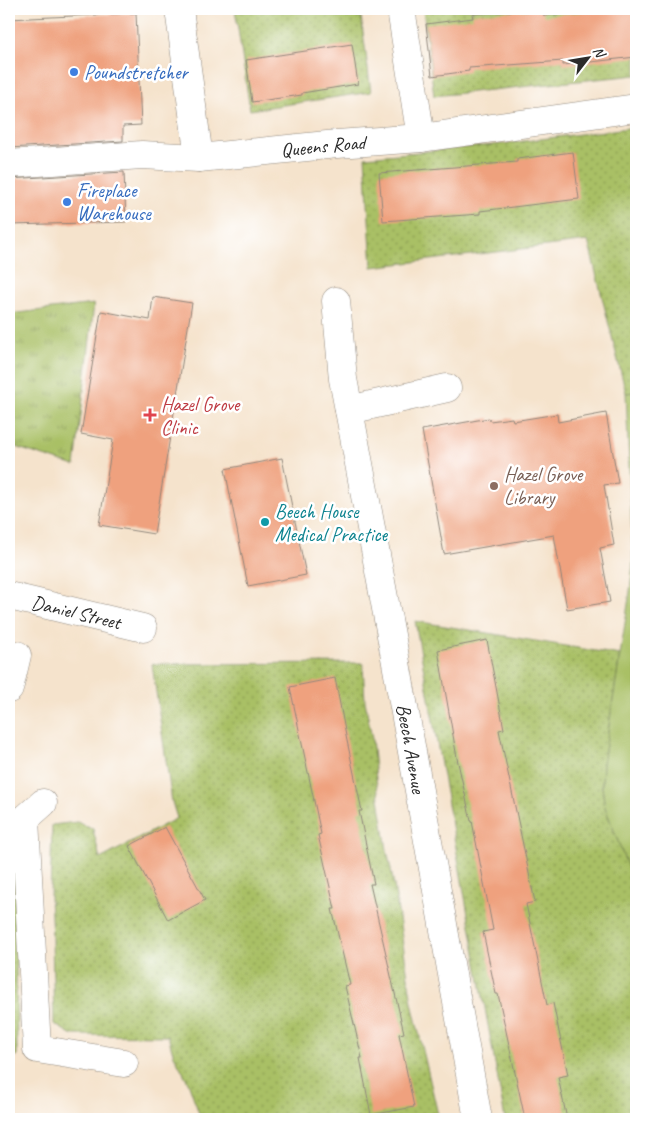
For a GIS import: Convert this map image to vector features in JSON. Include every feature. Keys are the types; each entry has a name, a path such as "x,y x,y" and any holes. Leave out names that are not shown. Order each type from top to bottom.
{"street":[{"path":"179,9 199,158"},
{"path":"401,9 421,138"},
{"name":"Queens Road","path":"9,164 142,155 199,158 337,144 421,138 636,108"},
{"name":"Beech Avenue","path":"336,302 343,378 478,1119"},
{"path":"349,410 448,388"},
{"name":"Daniel Street","path":"9,596 144,628"},
{"path":"9,689 17,656"},
{"path":"26,812 37,1049 124,1063"}],"green space":[{"path":"235,9 360,9 371,92 250,110"},
{"path":"423,9 636,9 636,75 434,96"},
{"path":"636,127 636,392 626,393 588,241 372,267 365,157 493,145"},
{"path":"94,304 75,466 9,445 9,314"},
{"path":"636,392 636,889 605,807 602,787 603,764 633,563 626,393"},
{"path":"415,621 620,655 603,764 602,787 605,807 636,889 636,1119 505,1119"},
{"path":"363,663 365,701 372,739 376,779 412,1003 439,1119 201,1119 188,1082 173,1053 168,1036 72,1035 54,1024 50,897 52,825 77,822 93,829 100,859 177,818 172,802 152,664"},
{"path":"9,836 15,836 17,1056 9,1056"}],"building":[{"path":"542,9 544,16 612,9 636,9 636,57 563,65 563,61 469,68 469,71 432,76 426,24 473,18 472,14"},
{"name":"Poundstretcher","path":"136,13 141,125 123,126 123,141 9,148 9,19"},
{"path":"352,44 358,84 252,102 246,60"},
{"path":"573,152 579,199 480,211 480,214 383,221 379,173 517,162 517,159"},
{"name":"Fireplace Warehouse","path":"124,172 126,222 9,225 9,179"},
{"path":"153,297 192,303 154,534 99,525 113,440 81,434 101,311 150,320"},
{"name":"Hazel Grove Library","path":"606,413 618,483 604,485 614,545 600,548 610,602 567,609 554,535 444,554 422,430 489,418 490,421 512,418 513,421 557,414 558,422"},
{"name":"Beech House Medical Practice","path":"282,458 306,575 248,586 225,469"},
{"path":"487,640 504,729 499,730 535,902 526,904 547,1005 553,1003 568,1075 558,1077 567,1119 525,1119 483,932 493,930 472,821 457,758 438,650"},
{"path":"335,678 362,811 359,811 374,884 370,884 404,1033 399,1034 414,1107 371,1115 360,1058 362,1058 345,986 350,985 332,909 335,909 318,835 321,834 290,687"},
{"path":"165,827 205,900 168,920 129,846"}],"place":[{"name":"Poundstretcher","path":"74,72"},
{"name":"Fireplace Warehouse","path":"67,202"},
{"name":"Hazel Grove Clinic","path":"150,415"},
{"name":"Hazel Grove Library","path":"494,486"},
{"name":"Beech House Medical Practice","path":"265,522"}]}
